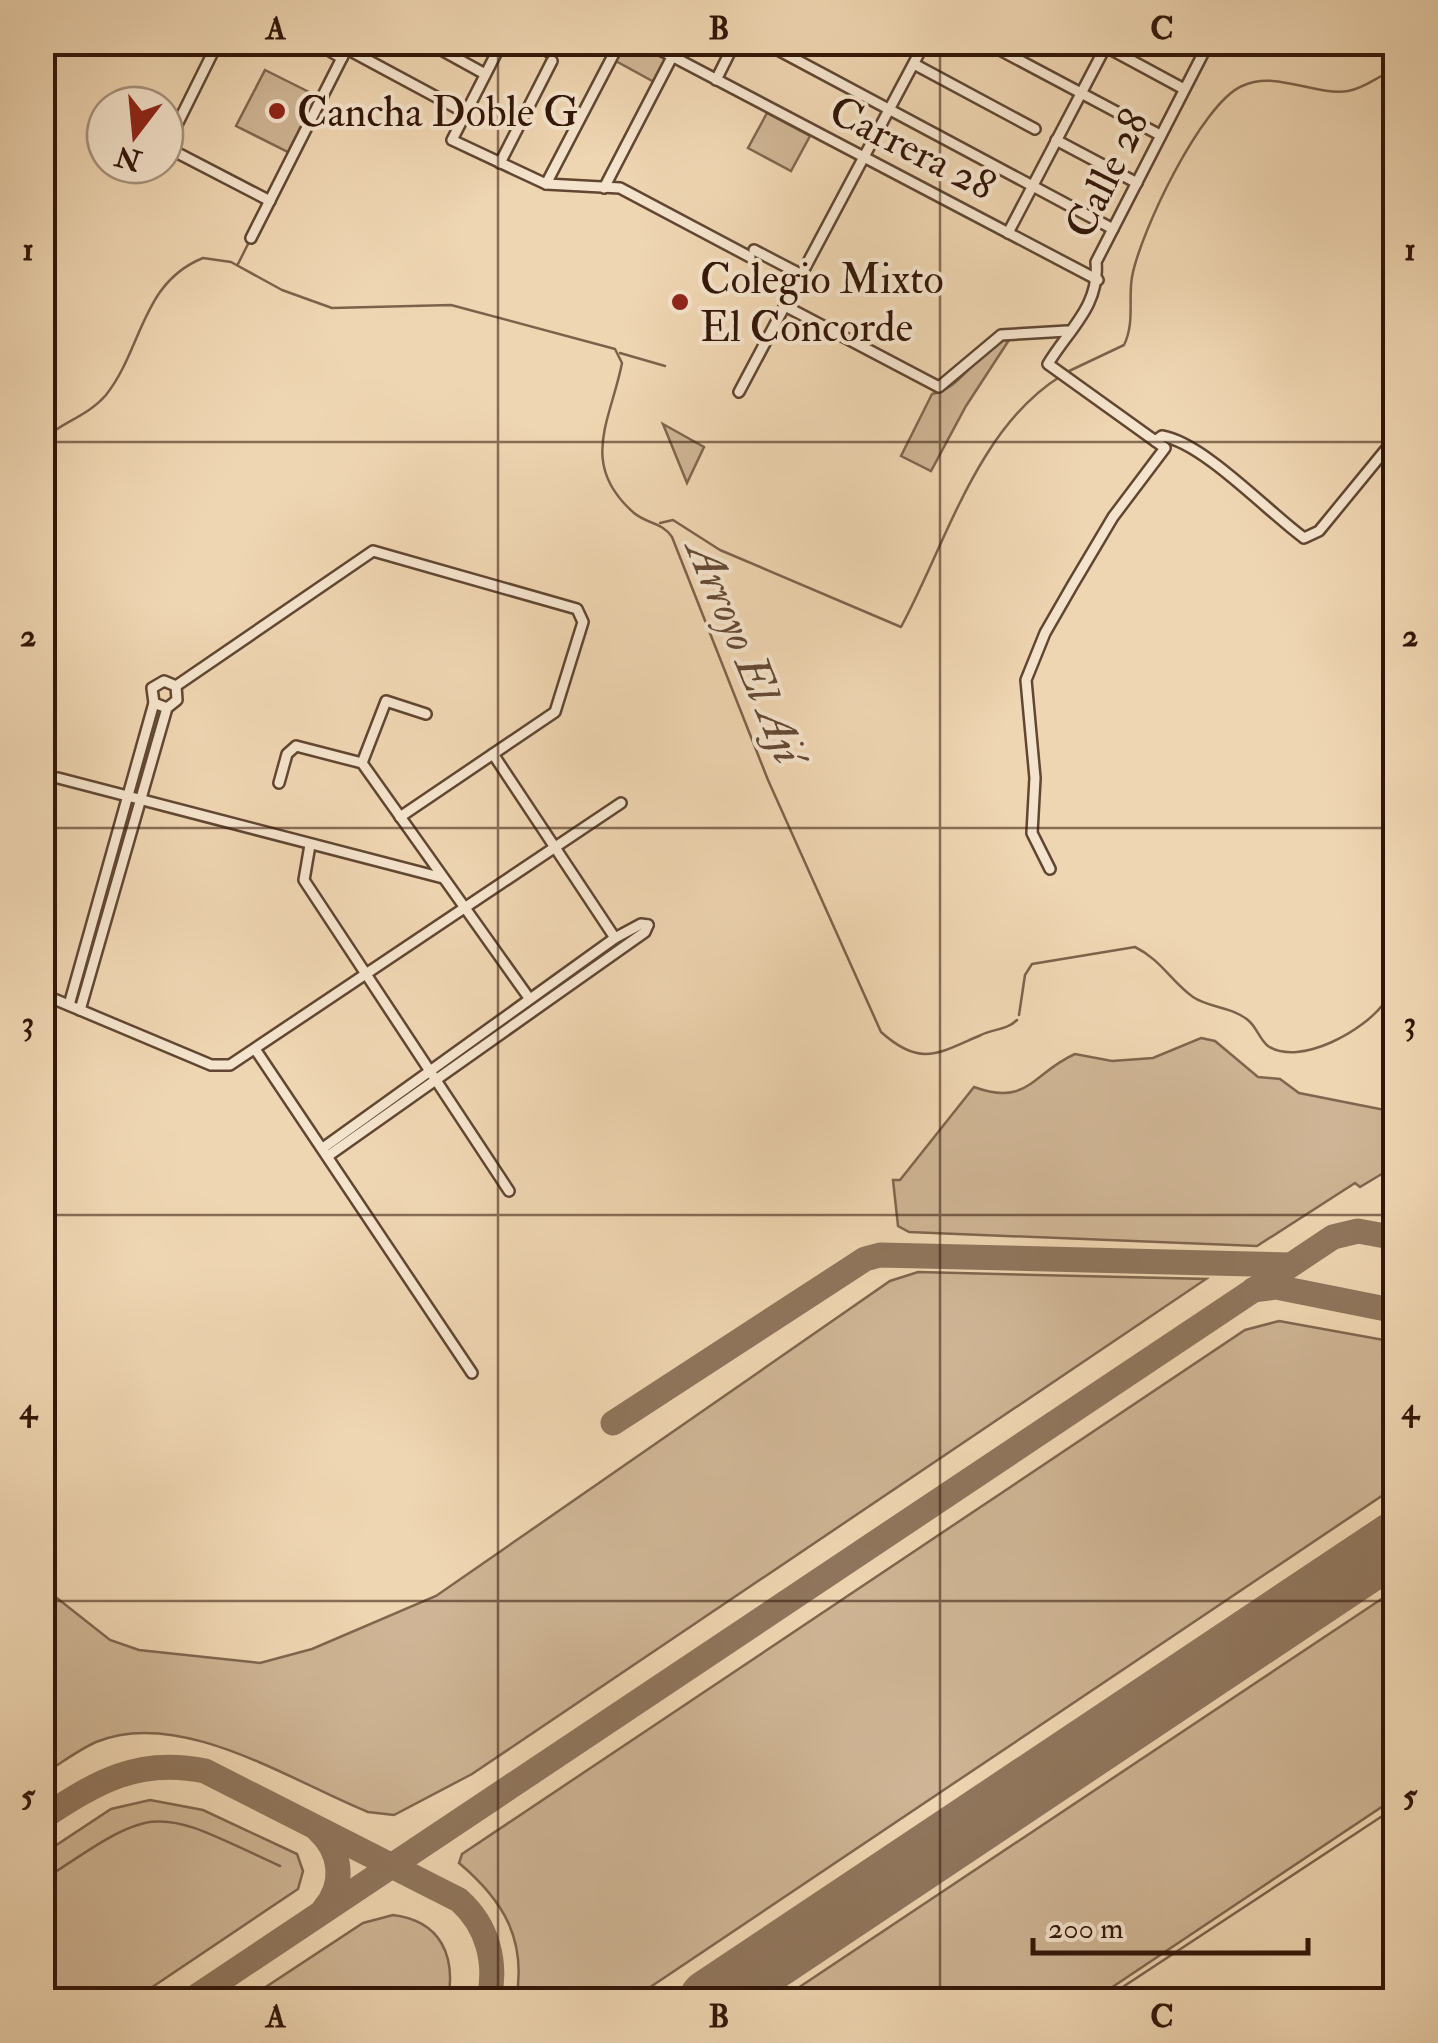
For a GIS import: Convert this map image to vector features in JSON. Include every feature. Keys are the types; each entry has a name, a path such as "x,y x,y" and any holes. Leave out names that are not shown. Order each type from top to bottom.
{"street":[{"path":"185,109 218,42"},
{"path":"314,42 346,50 466,113"},
{"path":"427,42 485,74"},
{"path":"502,42 452,140 546,184 620,188 802,275"},
{"path":"530,42 552,57"},
{"path":"500,162 556,42"},
{"path":"546,184 620,42"},
{"name":"Carrera 28","path":"645,42 1098,280"},
{"path":"716,80 735,42"},
{"path":"763,42 1113,229"},
{"path":"739,392 925,42"},
{"path":"985,42 1160,135"},
{"name":"Calle 28","path":"1155,441 1048,364 1067,331 1090,307 1098,280 1096,262 1208,43"},
{"path":"1008,233 1104,44 1184,89"},
{"path":"251,238 346,50"},
{"path":"604,188 672,57"},
{"path":"914,64 1035,129"},
{"path":"1056,140 1138,183"},
{"path":"185,158 270,201"},
{"path":"786,306 932,386 950,382 1001,335 1067,331"},
{"path":"1050,869 1032,833 1035,778 1026,680 1045,633 1113,517 1164,454 1165,448 1155,441 1162,436 1174,439 1304,538 1319,531 1396,436"},
{"path":"69,1005 154,703 152,688 157,682 176,686 374,551 568,606 582,615 558,708 400,817"},
{"path":"80,1010 167,708 178,700 176,686"},
{"path":"362,762 386,701 426,714"},
{"path":"154,703 167,708"},
{"path":"278,783 287,754 296,746 362,762 529,998"},
{"path":"493,754 615,938"},
{"path":"58,778 444,878"},
{"path":"42,994 211,1065 230,1065 466,910 621,802"},
{"path":"310,846 304,880 509,1191"},
{"path":"326,1152 649,927 641,924 615,938 529,998 432,1075"},
{"path":"255,1049 472,1372"}],"shaded area":[{"path":"623,42 641,43 669,58 656,83 614,60"},
{"path":"265,70 317,96 288,152 236,126"},
{"path":"767,113 810,136 791,171 748,148"},
{"path":"1011,337 966,406 931,471 901,456 932,394 954,384 990,348"},
{"path":"663,424 704,447 687,483"},
{"path":"1201,1038 1215,1041 1258,1077 1280,1079 1299,1093 1395,1112 1395,1170 1390,1169 1360,1187 1355,1183 1257,1246 909,1232 898,1226 893,1180 900,1180 974,1087 1007,1093 1029,1085 1075,1054 1112,1061 1153,1058"},
{"path":"918,1272 1206,1279 472,1774 394,1815 368,1812 235,1752 163,1734 129,1734 96,1742 43,1774 42,1694 46,1691 42,1683 43,1587 110,1640 139,1650 260,1663 312,1649 436,1596 890,1281"},
{"path":"1279,1321 1395,1342 1395,1487 631,2000 516,2000 519,1978 515,1940 500,1907 459,1863 462,1854 1245,1330"},
{"path":"1395,1590 1395,1798 1093,2000 780,2000"},
{"path":"150,1800 203,1810 297,1854 303,1871 298,1889 133,2000 43,2000 43,1854 111,1809"},
{"path":"393,1915 423,1925 442,1943 450,1969 448,2000 246,2000 363,1923"}],"waterway":[{"path":"1067,372 1124,345 1132,277 1147,231 1191,143 1226,98 1255,82 1282,82 1335,92 1362,87 1383,75"},
{"path":"238,264 250,240"},
{"name":"Arroyo El Ají","path":"42,440 106,395 167,283 203,258 231,262 282,290 332,308 451,305 615,349 622,363 603,441 607,477 634,513 664,528 672,537 768,780 881,1032 908,1050 930,1054 1017,1020"},
{"path":"620,353 665,366"},
{"path":"660,523 673,520 720,550 901,627 985,456 1032,398 1061,376"},
{"name":"Arroyo El Ají","path":"1019,1015 1025,975 1032,964 1135,947 1193,997 1243,1016 1268,1046 1281,1051 1314,1049 1347,1034 1384,1003 1396,1004"},
{"path":"1103,2000 1396,1807"},
{"path":"42,1881 111,1837 158,1821 206,1832 280,1866"}],"taxiway":[{"path":"191,2000 1333,1237 1358,1231 1396,1238"},
{"path":"613,1423 865,1259 880,1255 1290,1265"},
{"path":"1253,1290 1276,1287 1396,1311"},
{"path":"42,1818 100,1784 138,1770 159,1767 205,1771 459,1900 477,1921 488,1945 492,1972 489,2000"},
{"path":"318,1830 332,1848 338,1868 335,1889 324,1909"}],"runway":[{"path":"710,2000 1396,1542"}],"place":[{"name":"Cancha Doble G","path":"277,111"},
{"name":"Colegio Mixto El Concorde","path":"680,302"}]}
